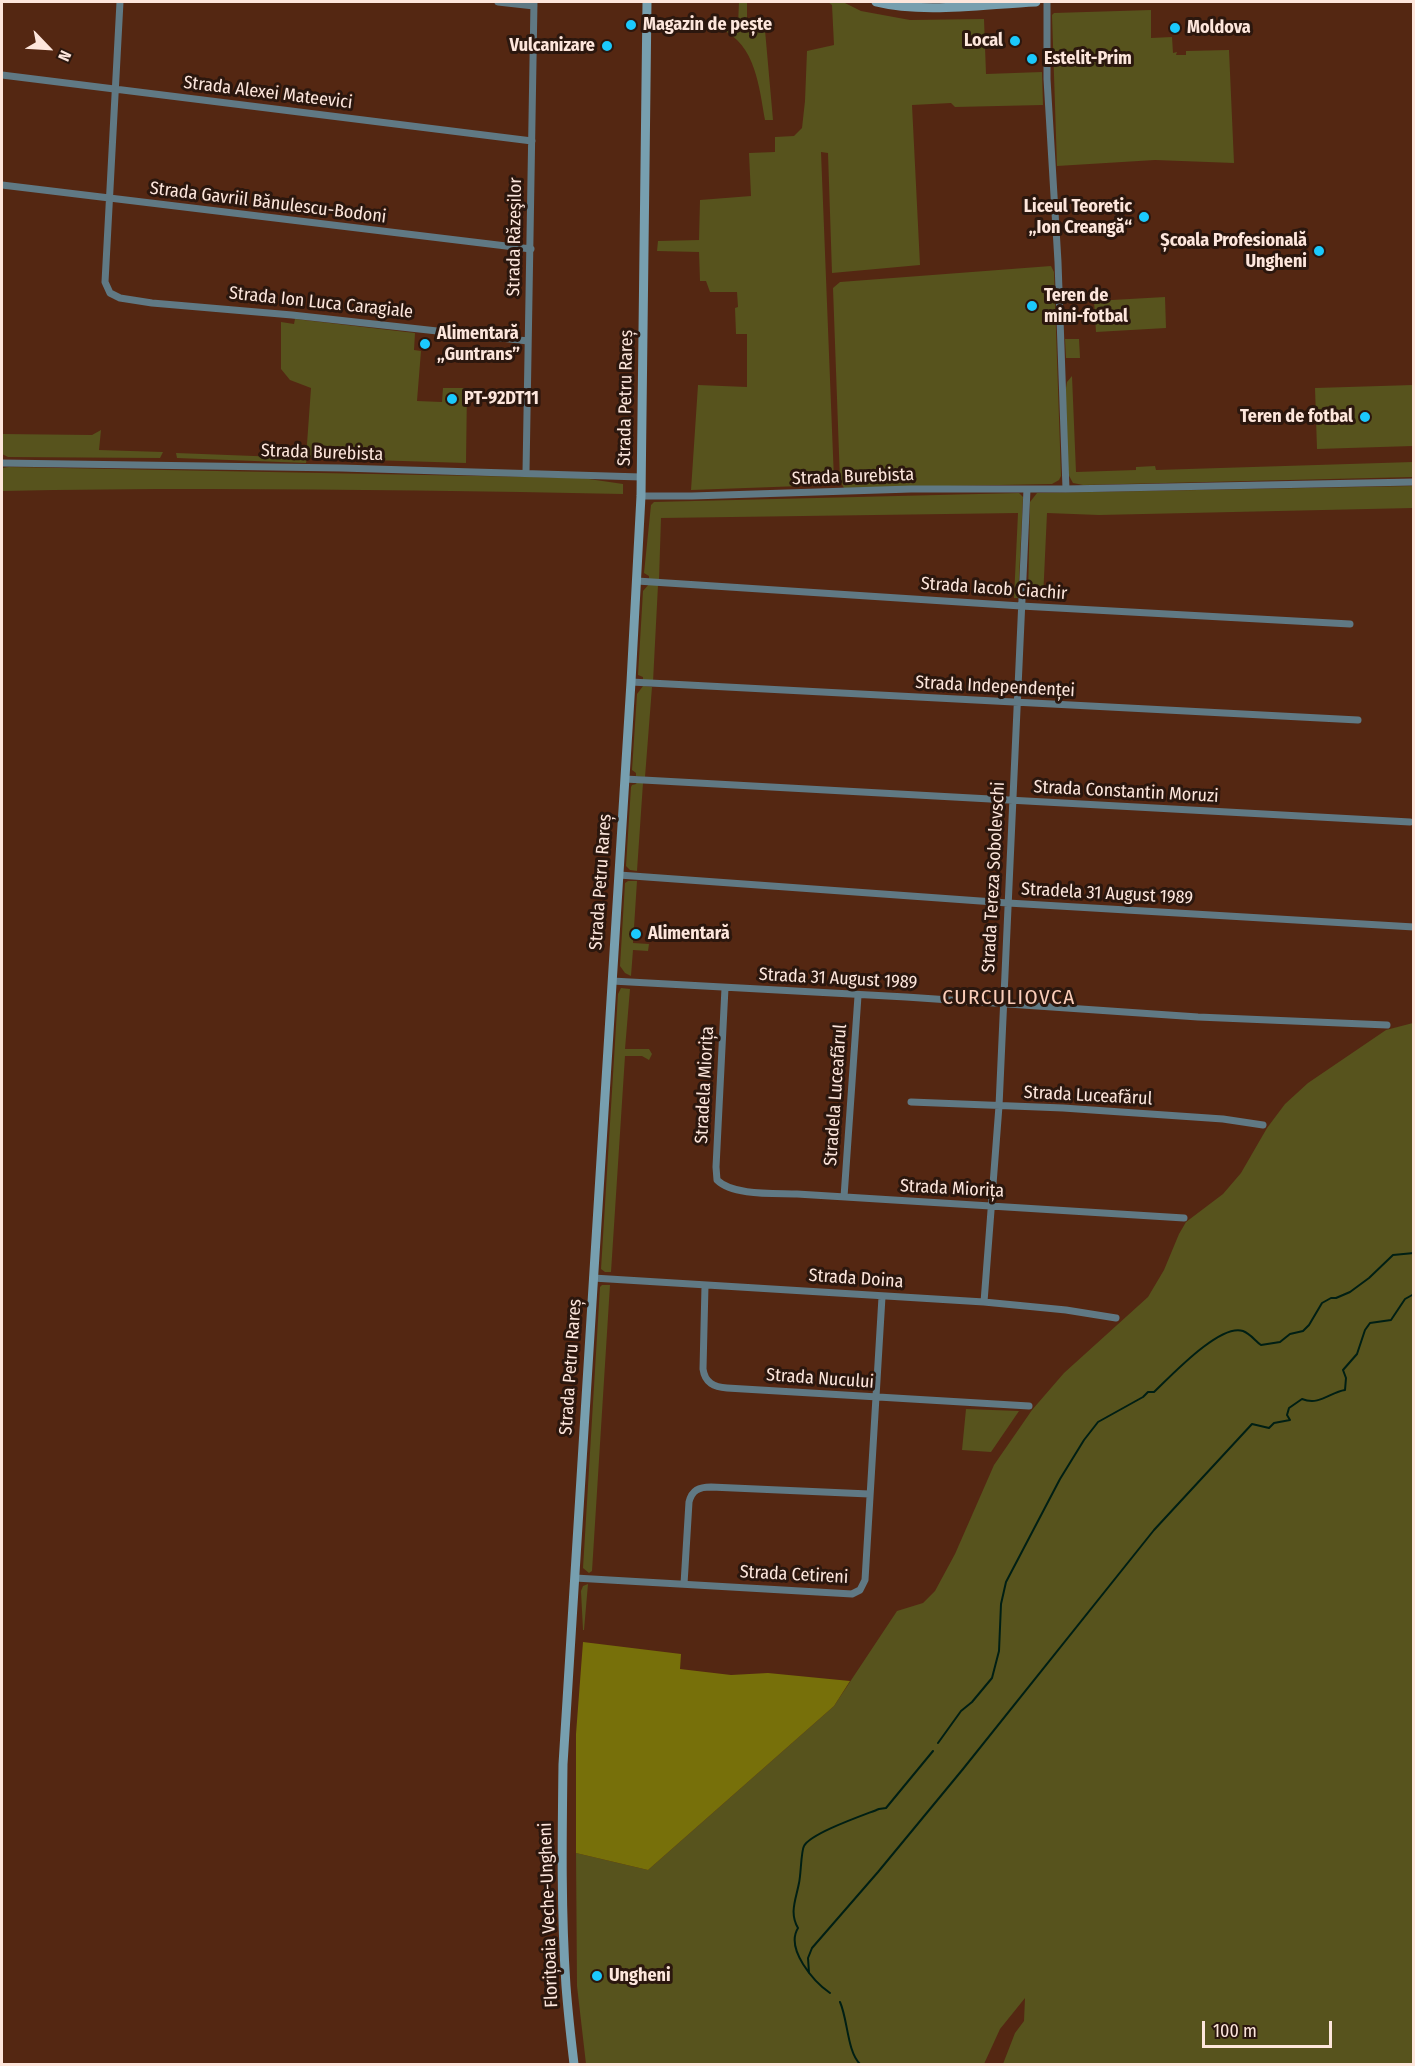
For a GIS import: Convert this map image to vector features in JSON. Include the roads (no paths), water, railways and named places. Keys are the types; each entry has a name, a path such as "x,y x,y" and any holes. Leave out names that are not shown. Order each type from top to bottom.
{"main road":[{"name":"Strada Petru Rareș","path":"563,1764 631,682 641,477 647,2"},
{"path":"876,2 919,7 1036,2"},
{"name":"Florițoaia Veche-Ungheni","path":"563,1764 564,1946 574,2064"}],"street":[{"path":"110,199 120,2"},
{"path":"498,2 534,4"},
{"path":"1047,2 1047,79 1058,262 1066,489"},
{"name":"Strada Răzeşilor","path":"526,472 534,4"},
{"name":"Strada Alexei Mateevici","path":"2,75 532,141"},
{"name":"Strada Gavriil Bănulescu-Bodoni","path":"2,185 531,249"},
{"name":"Strada Ion Luca Caragiale","path":"110,199 105,282 107,290 120,298 528,341"},
{"name":"Strada Burebista","path":"2,463 526,472 641,477"},
{"name":"Strada Burebista","path":"640,496 911,489 1066,489 1413,482"},
{"name":"Strada Tereza Sobolevschi","path":"984,1302 999,1106 1027,489"},
{"name":"Strada Iacob Ciachir","path":"636,581 1350,624"},
{"name":"Strada Independenței","path":"631,682 1017,704 1358,720"},
{"name":"Strada Constantin Moruzi","path":"624,779 1410,822"},
{"name":"Stradela 31 August 1989","path":"619,875 1008,903 1413,927"},
{"name":"Strada 31 August 1989","path":"612,981 1198,1017 1387,1025"},
{"name":"Stradela Miorița","path":"720,1182 716,1167 725,988"},
{"name":"Stradela Luceafărul","path":"844,1197 858,996"},
{"name":"Strada Luceafărul","path":"911,1102 1222,1119 1263,1125"},
{"name":"Strada Miorița","path":"720,1182 731,1188 748,1191 1184,1218"},
{"name":"Strada Doina","path":"593,1278 984,1302 1066,1310 1116,1318"},
{"name":"Strada Nucului","path":"705,1286 703,1369 705,1378 710,1384 727,1388 1029,1406"},
{"name":"Strada Cetireni","path":"575,1578 852,1594 859,1592 865,1580 882,1297"},
{"path":"684,1584 688,1502 692,1493 697,1489 711,1487 869,1494"}],"waterway":[{"path":"938,1743 961,1711 972,1702 992,1678 999,1651 1001,1604 1006,1582 1060,1479 1098,1422 1148,1392 1154,1392 1196,1353 1222,1335 1233,1331 1243,1331 1261,1345 1280,1342 1290,1334 1303,1331 1322,1303 1350,1292 1393,1255 1414,1253"},
{"path":"809,1973 808,1958 812,1948 963,1769 1154,1530 1252,1424 1269,1428 1274,1423 1290,1420 1287,1415 1289,1408 1302,1399 1320,1400 1345,1390 1346,1378 1343,1370 1357,1354 1365,1330 1370,1323 1391,1320 1405,1299 1414,1294"},
{"path":"830,1993 809,1973 795,1945 798,1928 794,1917 794,1906 804,1846 827,1830 886,1808 933,1751"},
{"path":"840,2002 850,2043 860,2064"}],"place":[{"name":"Magazin de pește","path":"631,25"},
{"name":"Moldova","path":"1175,28"},
{"name":"Local","path":"1015,41"},
{"name":"Vulcanizare","path":"607,46"},
{"name":"Estelit-Prim","path":"1032,59"},
{"name":"Liceul Teoretic „Ion Creangă“","path":"1144,217"},
{"name":"Școala Profesională Ungheni","path":"1319,251"},
{"name":"Teren de mini-fotbal","path":"1032,306"},
{"name":"Alimentară „Guntrans”","path":"425,344"},
{"name":"PT-92DT11","path":"452,399"},
{"name":"Teren de fotbal","path":"1365,417"},
{"name":"Alimentară","path":"636,934"},
{"name":"Ungheni","path":"597,1976"}],"district":[{"name":"CURCULIOVCA","path":"1009,998"}]}
